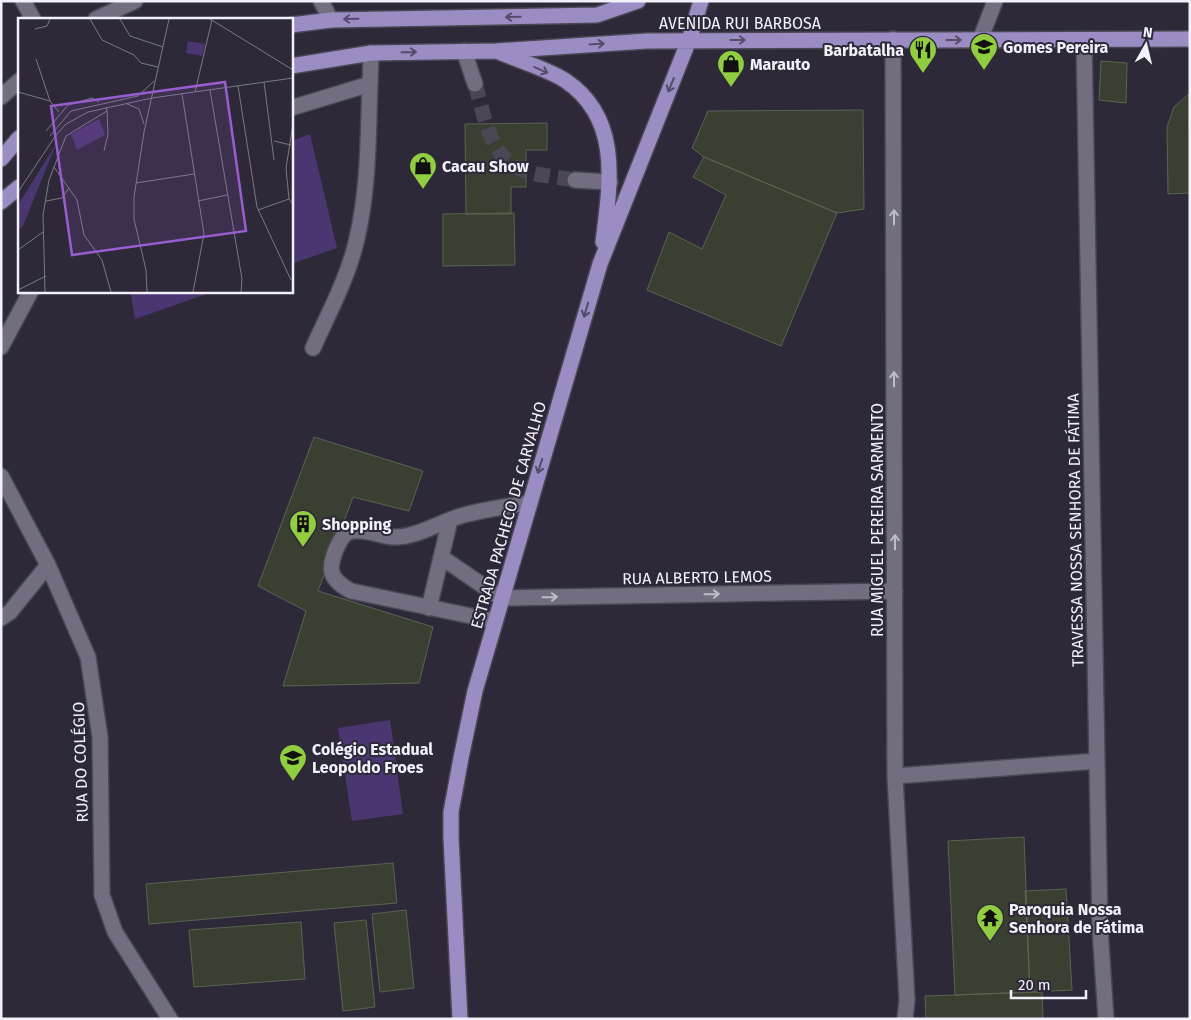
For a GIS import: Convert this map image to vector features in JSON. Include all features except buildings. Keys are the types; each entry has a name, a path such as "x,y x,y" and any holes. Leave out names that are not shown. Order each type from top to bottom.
{"main road":[{"name":"AVENIDA RUI BARBOSA","path":"292,25 331,20 597,15 638,1"},
{"name":"ESTRADA PACHECO DE CARVALHO","path":"460,1019 451,812 475,691 600,264 689,40 701,1"},
{"name":"AVENIDA RUI BARBOSA","path":"292,66 371,53 496,51 689,40 1190,40"},
{"path":"496,51 566,81 590,104 607,137 610,182 600,264"},
{"path":"1,159 18,139"},
{"path":"1,202 18,187"}],"street":[{"path":"23,1 32,18"},
{"path":"98,18 135,1"},
{"path":"321,1 331,20"},
{"path":"980,40 995,1"},
{"name":"RUA MIGUEL PEREIRA SARMENTO","path":"894,40 895,776 907,1000 905,1019"},
{"name":"TRAVESSA NOSSA SENHORA DE FÁTIMA","path":"1084,40 1100,929 1106,1019"},
{"path":"464,51 475,84"},
{"path":"313,348 346,273 357,238 365,190 371,53"},
{"path":"1,97 18,82"},
{"path":"292,108 370,84"},
{"path":"576,180 610,182"},
{"path":"1,347 31,292"},
{"name":"RUA DO COLÉGIO","path":"1,476 48,564 83,642 92,674 100,737 102,895 115,932 170,1019"},
{"path":"494,621 351,591 340,585 332,573 333,561 347,532 356,531 395,537 411,534 468,514 529,503"},
{"path":"429,608 450,520"},
{"path":"441,557 501,598"},
{"path":"1,618 10,612 48,564"},
{"name":"RUA ALBERTO LEMOS","path":"501,598 895,591"},
{"path":"895,776 1097,761"}],"shaded area":[{"path":"310,134 337,248 292,264 292,141"},
{"path":"130,292 212,292 135,319"},
{"path":"390,720 403,814 352,821 338,728"}],"tunnel":[{"path":"475,84 490,135 503,157 525,171 575,180"}],"place":[{"name":"Gomes Pereira","path":"984,71"},
{"name":"Barbatalha","path":"923,74"},
{"name":"Marauto","path":"731,88"},
{"name":"Cacau Show","path":"423,190"},
{"name":"Shopping","path":"303,548"},
{"name":"Colégio Estadual Leopoldo Froes","path":"293,782"},
{"name":"Paroquia Nossa Senhora de Fátima","path":"990,942"}]}
